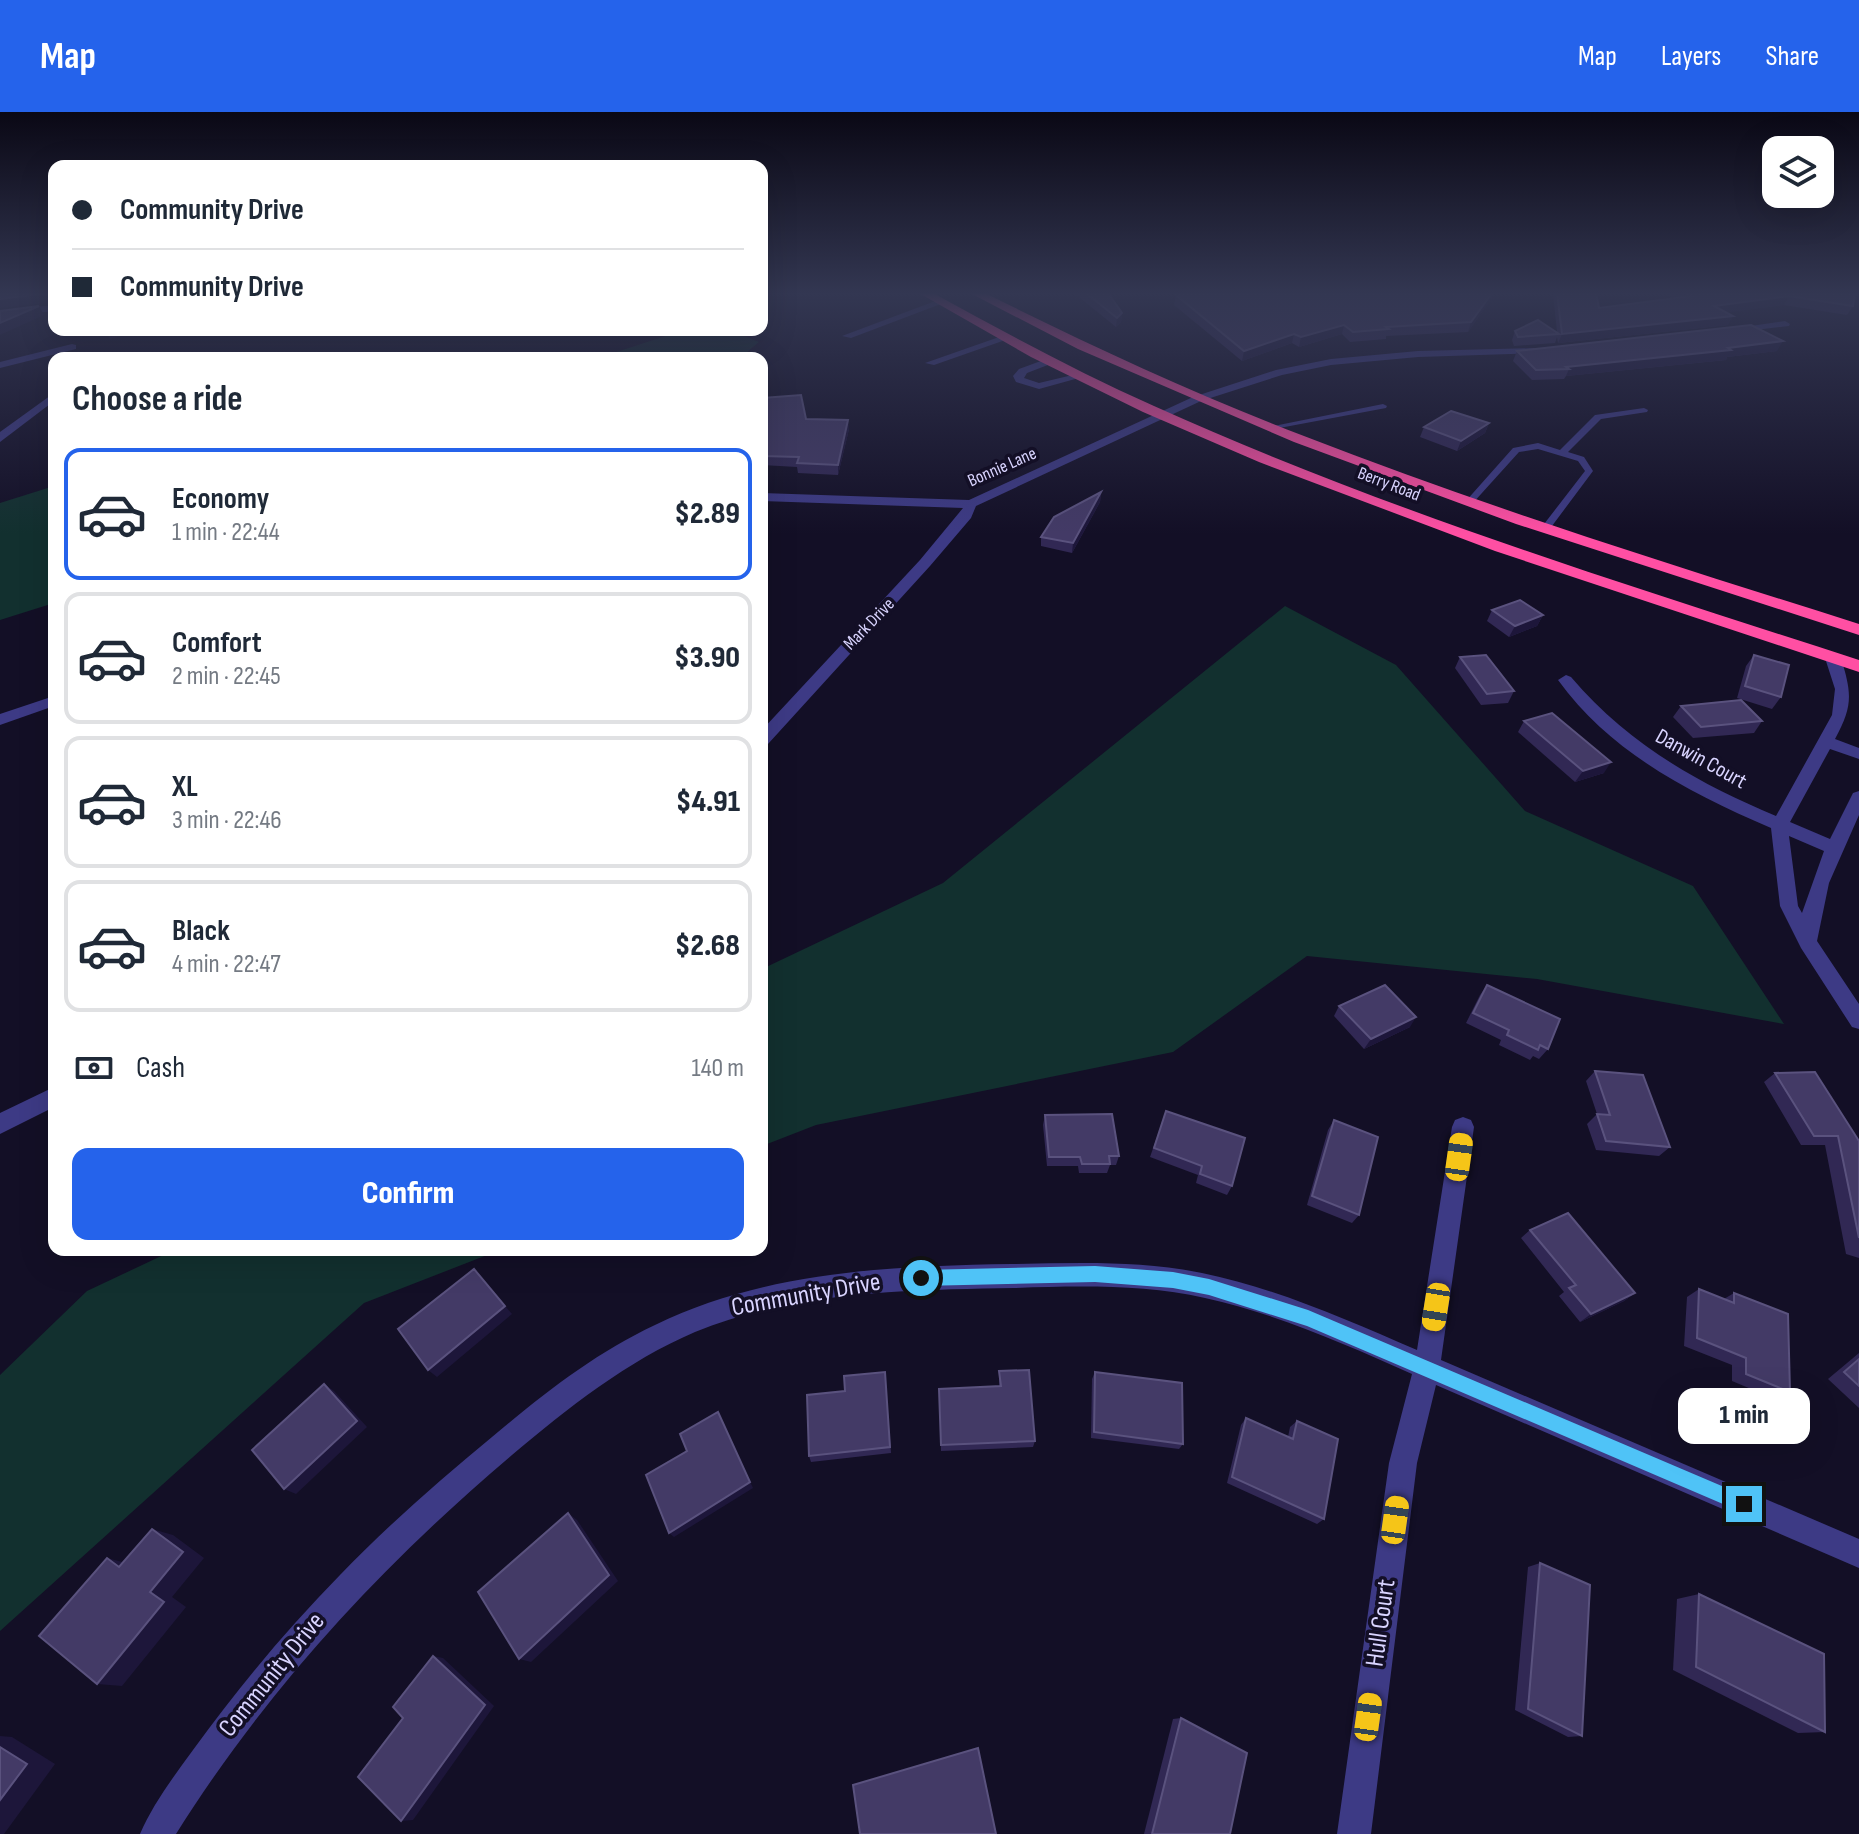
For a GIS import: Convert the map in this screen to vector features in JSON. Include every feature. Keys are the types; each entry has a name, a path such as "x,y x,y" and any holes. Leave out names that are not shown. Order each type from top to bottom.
{"highway":[{"name":"Berry Road","path":"1075,373 1323,480 1451,529 1859,666"},
{"name":"Berry Road","path":"1140,373 1268,428 1469,502 1859,630"}],"street":[{"path":"1021,373 1020,380 1039,386 1081,376"},
{"name":"Bonnie Lane","path":"768,497 971,504 1197,399 1276,373"},
{"path":"0,438 48,401"},
{"name":"Mark Drive","path":"768,733 935,551 966,515 971,504"},
{"path":"1833,658 1843,699 1840,715 1780,825 1783,875 1789,906 1808,943 1859,1021"},
{"name":"Danwin Court","path":"1566,680 1581,702 1601,721 1645,754 1703,788 1835,848"},
{"path":"0,720 48,703"},
{"path":"1827,742 1859,754"},
{"path":"1808,943 1809,909 1820,876 1859,797"},
{"path":"0,1124 48,1099"},
{"name":"Hull Court","path":"1354,1834 1403,1463 1427,1368 1463,1127"},
{"name":"Community Drive","path":"157,1834 187,1784 293,1644 365,1567 440,1495 590,1378 652,1339 713,1313 834,1286 891,1279 1095,1274 1173,1280 1209,1287 1308,1318 1859,1554"}],"lane":[{"path":"1268,428 1383,406"},
{"path":"1562,453 1598,417 1644,410"},
{"path":"1469,502 1516,450 1538,446 1581,459 1589,471 1546,528"}],"green space":[{"path":"48,488 48,605 0,620 0,503"},
{"path":"1285,606 1396,665 1525,811 1693,886 1784,1024 1537,979 1307,956 1173,1052 816,1125 768,1144 768,966 943,883"},
{"path":"161,1256 485,1256 364,1303 0,1631 0,1375 87,1291"}],"building":[{"path":"801,395 806,419 848,420 838,465 797,463 799,457 768,456 768,398"},
{"path":"1451,411 1489,423 1461,441 1424,427"},
{"path":"1101,492 1073,543 1041,537 1054,517"},
{"path":"1520,600 1543,615 1515,626 1492,610"},
{"path":"1486,655 1514,691 1487,694 1460,657"},
{"path":"1754,655 1789,665 1781,697 1745,686"},
{"path":"1741,700 1762,721 1701,727 1681,706"},
{"path":"1552,713 1611,762 1583,771 1524,721"},
{"path":"1385,985 1416,1017 1371,1039 1339,1006"},
{"path":"1487,985 1560,1019 1548,1049 1540,1045 1538,1050 1507,1035 1509,1030 1473,1013"},
{"path":"1595,1071 1643,1075 1670,1147 1606,1141 1597,1114 1610,1115"},
{"path":"1815,1072 1859,1141 1859,1238 1838,1136 1814,1136 1775,1073"},
{"path":"1166,1111 1245,1138 1232,1186 1200,1174 1202,1166 1154,1148"},
{"path":"1112,1114 1119,1156 1109,1156 1110,1164 1082,1164 1080,1157 1049,1157 1045,1115"},
{"path":"1334,1120 1378,1137 1359,1215 1312,1196"},
{"path":"1568,1213 1635,1293 1591,1314 1569,1288 1576,1285 1530,1230"},
{"path":"474,1269 505,1306 428,1370 398,1329"},
{"path":"1699,1289 1734,1303 1734,1293 1788,1314 1790,1392 1746,1374 1746,1358 1697,1338"},
{"path":"1859,1359 1859,1386 1844,1372"},
{"path":"1029,1370 1035,1441 941,1445 939,1389 1001,1386 999,1371"},
{"path":"885,1372 890,1447 809,1456 807,1395 845,1391 844,1376"},
{"path":"1095,1372 1182,1383 1183,1444 1094,1432"},
{"path":"324,1384 357,1421 284,1489 252,1450"},
{"path":"718,1412 750,1482 669,1533 646,1475 687,1451 680,1434"},
{"path":"1246,1418 1293,1439 1297,1421 1338,1439 1324,1519 1232,1477"},
{"path":"568,1513 609,1575 519,1659 478,1592"},
{"path":"152,1529 183,1552 150,1592 164,1602 97,1684 39,1636 107,1558 119,1567"},
{"path":"1540,1563 1590,1585 1582,1736 1528,1709"},
{"path":"1699,1594 1824,1654 1825,1732 1696,1667"},
{"path":"433,1656 485,1705 401,1821 358,1777 403,1718 393,1707"},
{"path":"1181,1718 1247,1753 1230,1834 1152,1834"},
{"path":"0,1747 27,1764 0,1800"},
{"path":"978,1748 996,1834 860,1834 853,1785"}],"route":[{"path":"921,1278 1095,1274 1173,1280 1209,1287 1308,1318 1744,1504"}]}
